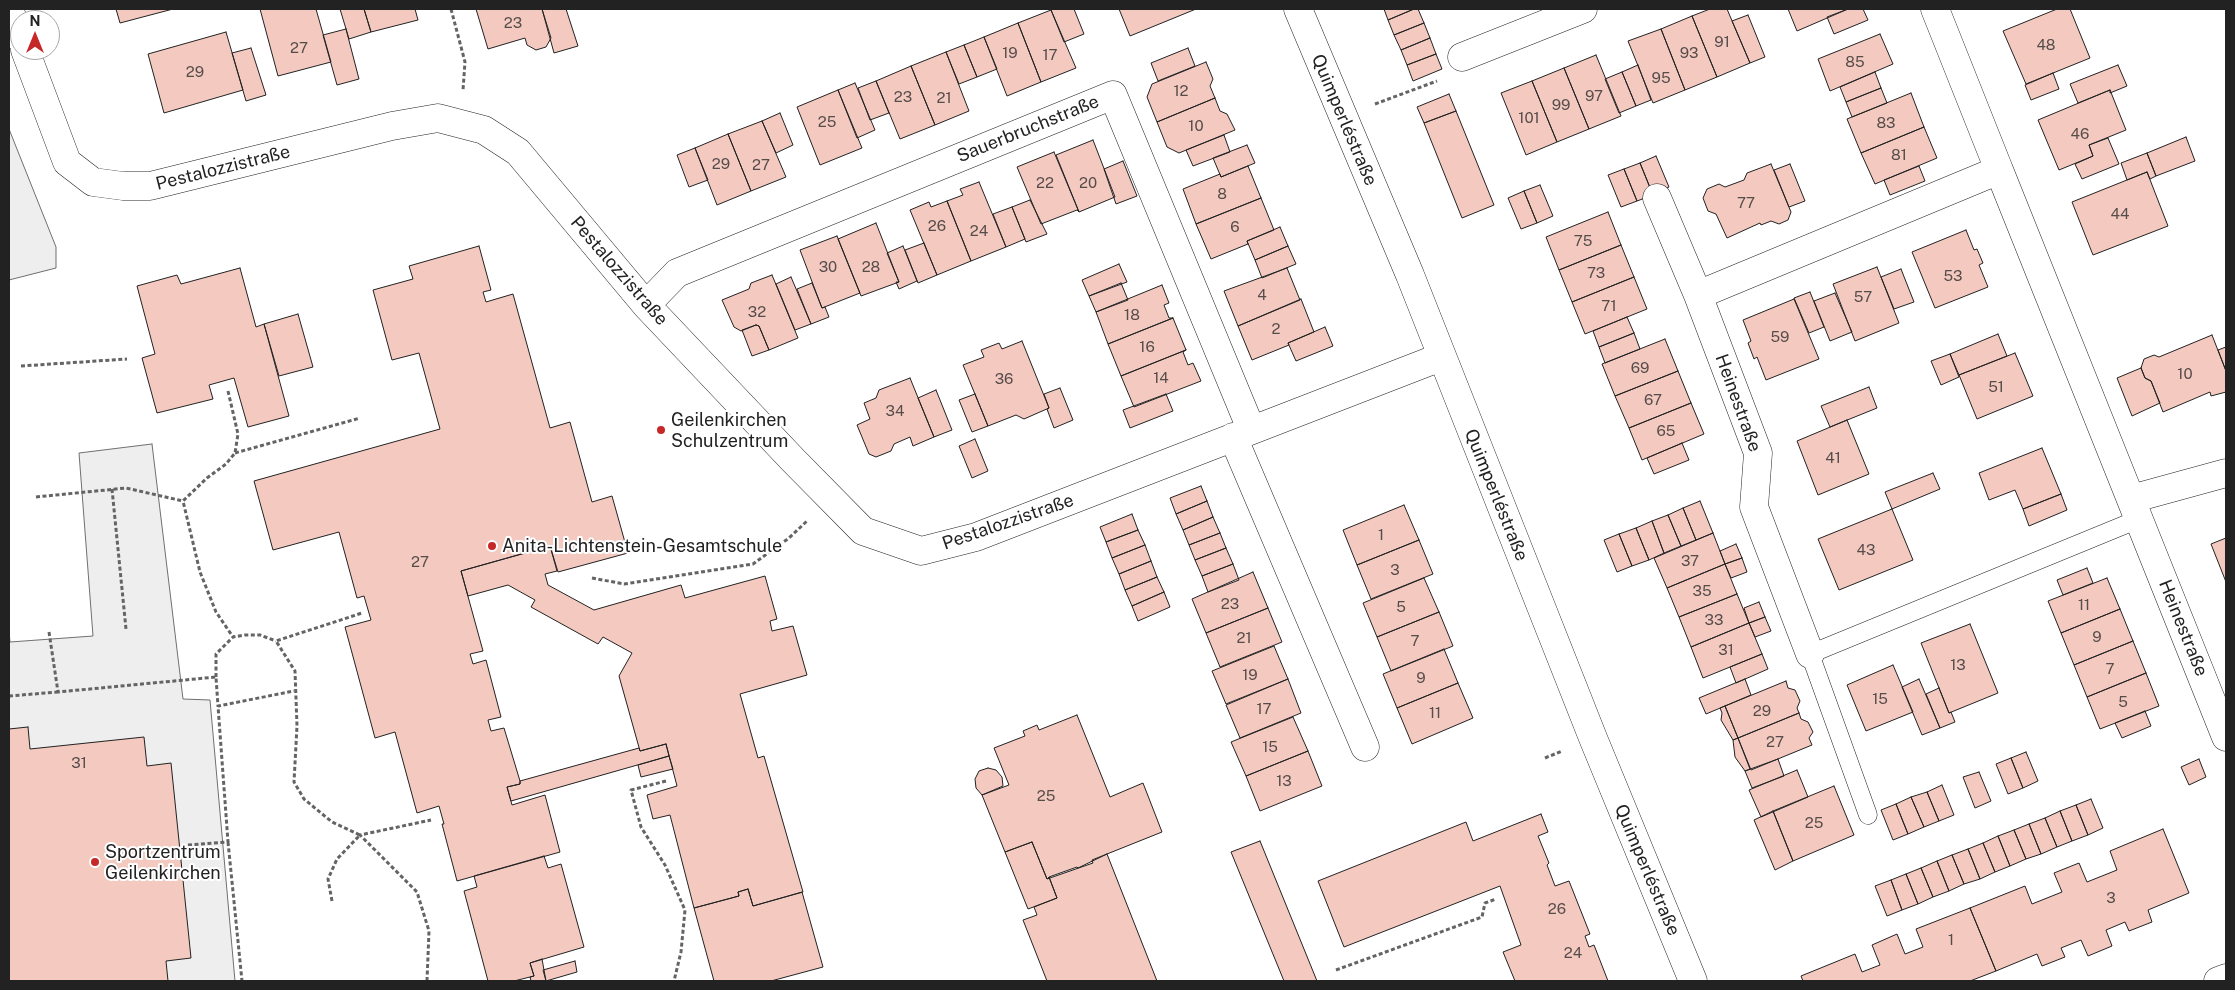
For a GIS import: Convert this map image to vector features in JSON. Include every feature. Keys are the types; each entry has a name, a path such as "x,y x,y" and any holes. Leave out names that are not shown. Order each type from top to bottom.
{"street":[{"name":"Quimperléstraße","path":"1298,9 1410,275 1593,738 1694,981"},
{"path":"1462,57 1583,9"},
{"name":"Heinestraße","path":"1935,9 2226,737"},
{"name":"Pestalozzistraße","path":"28,60 67,162 93,182 123,186 150,186 392,126 438,118 484,130 518,152 646,305 863,531 921,551 976,537 1441,357"},
{"name":"Sauerbruchstraße","path":"646,305 677,273 1113,95 1242,433"},
{"path":"1698,295 1999,170"},
{"name":"Heinestraße","path":"1657,198 1698,295 1758,453 1754,506 1810,654"},
{"path":"1242,433 1365,747"},
{"path":"2135,509 2226,473"},
{"path":"2218,981 2226,978"}],"lane":[{"path":"1810,654 2135,509"},
{"name":"Heinestraße","path":"1810,654 1868,815"}],"path":[{"path":"451,9 465,62 460,123"},
{"path":"1342,117 1441,79"},
{"path":"21,366 127,358"},
{"path":"184,501 206,478 226,464 235,453 238,434 228,391"},
{"path":"235,453 360,418"},
{"path":"36,497 126,488 184,501"},
{"path":"112,489 126,629"},
{"path":"592,578 624,584 753,564 789,538 831,499"},
{"path":"184,501 200,572 216,612 233,637"},
{"path":"276,641 362,613"},
{"path":"49,632 58,692"},
{"path":"242,981 228,842 216,654 233,637 260,635 276,641 295,671 294,691 297,726 294,782 304,799 332,822 360,834 417,892 429,931 427,981"},
{"path":"9,696 216,677"},
{"path":"218,706 294,691"},
{"path":"666,781 631,790 640,828 665,865 685,910 681,952 674,981"},
{"path":"332,901 328,879 337,859 360,834 431,820"},
{"path":"188,845 228,842"},
{"path":"1336,970 1482,916 1486,903 1496,899"}],"shaded area":[{"path":"9,129 56,247 56,268 9,280"},
{"path":"152,444 183,699 210,700 235,981 9,981 9,631 10,642 93,636 79,453"}],"building":[{"path":"116,9 173,9 120,23"},
{"path":"260,9 316,9 331,62 278,76"},
{"path":"340,9 364,9 371,32 349,39"},
{"path":"364,9 415,9 418,20 371,32"},
{"path":"476,9 542,9 551,38 546,47 536,50 527,45 525,38 488,49"},
{"path":"542,9 566,9 578,46 554,53"},
{"path":"1074,9 1084,34 1064,42 1051,10"},
{"path":"1119,9 1196,9 1130,36"},
{"path":"1384,9 1414,9 1388,20"},
{"path":"1418,9 1424,23 1394,35 1388,20"},
{"path":"1710,9 1727,9 1750,63 1717,77 1692,16"},
{"path":"1788,9 1848,9 1797,31"},
{"path":"1848,9 1863,9 1868,20 1834,34 1827,17"},
{"path":"2057,9 2070,9 2090,58 2026,84 2003,31"},
{"path":"1051,10 1076,68 1041,82 1018,23"},
{"path":"1748,15 1765,57 1750,63 1732,21"},
{"path":"1692,16 1717,77 1685,90 1661,29"},
{"path":"1018,23 1041,82 1007,96 984,37"},
{"path":"1424,23 1430,38 1401,50 1394,35"},
{"path":"346,29 359,79 337,85 323,35"},
{"path":"1661,29 1685,90 1653,103 1628,41"},
{"path":"226,32 243,90 164,113 148,54"},
{"path":"1880,34 1893,64 1830,91 1818,59"},
{"path":"984,37 997,69 977,77 964,45"},
{"path":"1430,38 1436,54 1407,65 1401,50"},
{"path":"964,45 977,77 959,84 946,52"},
{"path":"251,48 266,95 246,101 232,53"},
{"path":"1188,48 1195,66 1158,81 1151,63"},
{"path":"946,52 969,111 935,125 911,66"},
{"path":"1436,54 1442,69 1413,81 1407,65"},
{"path":"1596,55 1621,116 1589,129 1564,68"},
{"path":"1206,62 1213,79 1210,86 1215,98 1157,122 1147,97 1152,84"},
{"path":"1638,65 1651,100 1636,106 1622,72"},
{"path":"2118,65 2127,86 2110,93 2110,90 2078,103 2070,84"},
{"path":"911,66 935,125 900,139 876,81"},
{"path":"1564,68 1589,129 1557,142 1532,81"},
{"path":"1622,72 1636,106 1619,113 1605,79"},
{"path":"1875,72 1881,88 1846,102 1840,87"},
{"path":"2053,73 2059,89 2031,100 2025,85"},
{"path":"876,81 889,113 870,120 858,88"},
{"path":"1532,81 1557,142 1526,155 1501,93"},
{"path":"855,83 875,130 857,138 838,90"},
{"path":"1881,88 1887,103 1852,117 1846,102"},
{"path":"838,90 862,148 820,165 797,107"},
{"path":"2110,90 2126,130 2089,145 2093,156 2059,170 2038,120"},
{"path":"1911,93 1924,127 1861,153 1847,119"},
{"path":"1449,94 1456,111 1424,123 1417,107"},
{"path":"1215,98 1220,111 1227,114 1235,130 1179,153 1167,147 1157,122"},
{"path":"1456,111 1494,205 1462,218 1424,123"},
{"path":"780,113 793,145 776,153 762,121"},
{"path":"762,121 786,177 751,191 728,134"},
{"path":"1924,127 1937,158 1875,184 1861,153"},
{"path":"728,134 751,191 717,205 695,148"},
{"path":"1224,135 1230,152 1193,166 1186,150"},
{"path":"2186,137 2195,161 2156,176 2147,153"},
{"path":"2108,138 2119,164 2082,179 2075,164 2093,156 2089,145"},
{"path":"1093,140 1115,197 1079,212 1056,155"},
{"path":"1247,145 1255,163 1221,177 1213,158"},
{"path":"695,148 708,180 689,187 677,155"},
{"path":"1054,152 1079,212 1077,210 1041,224 1017,167"},
{"path":"2147,153 2156,176 2150,179 2147,172 2127,180 2121,163"},
{"path":"1656,156 1669,187 1653,195 1640,163"},
{"path":"1123,161 1137,196 1116,204 1104,169"},
{"path":"1640,163 1653,195 1637,201 1624,169"},
{"path":"1771,164 1791,212 1788,220 1779,224 1771,221 1761,225 1760,223 1727,238 1716,214 1708,211 1703,198 1707,189 1719,184 1725,187 1744,180 1747,173"},
{"path":"1790,164 1805,201 1789,207 1774,170"},
{"path":"1248,166 1261,198 1196,224 1183,189 1220,174 1221,177"},
{"path":"1919,166 1925,181 1890,195 1884,180"},
{"path":"1624,169 1637,201 1621,207 1608,175"},
{"path":"2147,172 2168,226 2093,255 2072,202"},
{"path":"979,182 1006,247 971,261 947,201 963,195 960,189"},
{"path":"1540,185 1553,216 1537,223 1524,191"},
{"path":"1524,191 1537,223 1521,229 1508,198"},
{"path":"1261,198 1274,230 1247,241 1248,244 1211,259 1196,224"},
{"path":"1030,200 1047,234 1026,242 1012,207"},
{"path":"947,201 971,261 937,275 910,210 929,202 931,207"},
{"path":"1012,207 1025,239 1006,247 993,214"},
{"path":"1608,212 1621,245 1559,270 1546,237"},
{"path":"876,223 899,282 861,296 838,239"},
{"path":"1280,227 1288,246 1255,260 1247,241"},
{"path":"1966,230 1974,250 1977,249 1983,263 1979,265 1988,287 1935,308 1912,252"},
{"path":"837,236 860,293 822,308 800,250"},
{"path":"924,243 937,275 918,283 905,250"},
{"path":"1621,245 1634,277 1572,302 1559,270"},
{"path":"479,246 491,290 483,292 486,302 513,294 550,428 570,422 592,502 612,496 628,553 558,572 550,546 461,571 483,651 470,654 473,664 486,660 501,717 488,720 491,731 504,728 520,781 520,784 507,787 512,805 545,795 560,852 457,881 439,806 417,813 395,732 375,738 345,627 371,620 364,596 357,598 339,532 273,550 254,481 440,429 419,353 392,360 373,290 413,279 409,266"},
{"path":"903,246 917,281 899,289 896,282 899,282 887,253"},
{"path":"1288,246 1296,264 1262,278 1255,260"},
{"path":"1119,264 1127,282 1089,296 1082,280"},
{"path":"1877,267 1899,323 1855,341 1833,284"},
{"path":"240,268 256,327 264,324 289,416 248,427 234,378 209,385 213,399 157,413 142,358 155,354 137,286 177,275 181,284"},
{"path":"1287,268 1300,300 1238,326 1224,291"},
{"path":"1901,269 1914,302 1894,309 1881,277"},
{"path":"772,275 798,338 769,350 759,326 756,325 741,331 734,327 722,300 749,289 751,283"},
{"path":"791,277 811,324 795,330 776,284"},
{"path":"1634,277 1647,309 1585,334 1572,302"},
{"path":"812,283 822,308 825,307 829,317 811,324 797,289"},
{"path":"1121,283 1128,300 1096,312 1089,296"},
{"path":"1162,285 1169,303 1164,305 1169,318 1173,318 1108,344 1096,312"},
{"path":"1810,292 1824,327 1809,333 1794,298"},
{"path":"1835,293 1852,332 1830,341 1814,301"},
{"path":"1301,299 1314,332 1288,343 1289,345 1252,360 1238,326"},
{"path":"1794,299 1819,359 1766,380 1757,357 1754,359 1748,343 1751,341 1743,320"},
{"path":"298,314 313,367 279,376 264,324"},
{"path":"1627,317 1634,333 1599,347 1593,331"},
{"path":"1173,318 1186,350 1121,376 1108,344"},
{"path":"756,325 759,326 769,350 752,356 742,330"},
{"path":"1325,327 1333,346 1296,361 1288,343"},
{"path":"1634,333 1640,349 1605,363 1599,347"},
{"path":"1998,334 2007,356 1959,375 1950,354"},
{"path":"2212,335 2226,371 2226,392 2211,396 2210,392 2163,412 2151,381 2145,378 2141,368 2144,359 2154,355 2159,357"},
{"path":"1665,339 1678,371 1615,396 1602,364"},
{"path":"1022,341 1049,408 1024,419 1016,415 988,426 963,365 984,357 981,350 999,343 1002,349"},
{"path":"2226,347 2226,371 2218,350"},
{"path":"1186,350 1183,352 1188,365 1193,363 1201,381 1134,407 1121,376"},
{"path":"2015,353 2033,396 1977,419 1959,375"},
{"path":"1950,354 1959,377 1941,385 1931,361"},
{"path":"2141,368 2145,378 2151,381 2160,403 2132,416 2117,378"},
{"path":"1678,371 1691,403 1629,428 1615,396"},
{"path":"910,378 934,437 913,446 910,437 894,444 891,451 876,457 869,454 857,425 870,419 864,403 876,398 879,390"},
{"path":"1869,387 1877,408 1830,427 1821,406"},
{"path":"1060,388 1073,420 1054,428 1044,394"},
{"path":"936,390 952,430 934,437 918,398"},
{"path":"975,394 988,426 972,432 959,400"},
{"path":"1166,394 1173,411 1130,428 1123,410"},
{"path":"1691,403 1704,434 1642,460 1629,428"},
{"path":"1847,420 1869,474 1818,495 1797,441"},
{"path":"975,439 988,471 972,478 959,446"},
{"path":"1682,443 1689,460 1654,474 1647,458"},
{"path":"2042,448 2061,494 2023,509 2015,490 1989,500 1979,473"},
{"path":"1933,473 1940,489 1892,509 1885,492"},
{"path":"1201,486 1207,501 1176,514 1170,498"},
{"path":"2061,494 2067,510 2029,526 2023,509"},
{"path":"1207,501 1213,517 1183,530 1176,514"},
{"path":"1700,501 1713,533 1696,540 1683,508"},
{"path":"1404,505 1419,540 1357,565 1343,530"},
{"path":"1683,508 1696,540 1681,546 1668,515"},
{"path":"1892,509 1913,560 1839,590 1818,539"},
{"path":"1132,514 1138,530 1106,542 1100,527"},
{"path":"1668,515 1681,546 1664,553 1652,521"},
{"path":"1213,517 1220,533 1189,545 1183,530"},
{"path":"1652,521 1664,553 1649,560 1636,528"},
{"path":"1636,528 1649,560 1632,566 1619,534"},
{"path":"1138,530 1145,545 1112,558 1106,542"},
{"path":"1220,533 1226,548 1195,560 1189,545"},
{"path":"1713,533 1725,564 1667,588 1654,558"},
{"path":"1619,534 1632,566 1617,572 1604,540"},
{"path":"2226,538 2226,582 2211,544"},
{"path":"1419,540 1433,574 1371,599 1357,565"},
{"path":"1736,544 1742,558 1725,564 1720,551"},
{"path":"1145,545 1151,561 1119,574 1112,558"},
{"path":"550,546 557,571 545,574 548,585 594,610 681,585 685,598 765,576 777,619 770,621 772,631 793,626 807,675 740,694 758,758 764,756 803,892 753,906 748,889 738,892 739,896 694,908 670,815 653,819 647,795 677,786 666,744 640,751 619,676 632,653 603,637 598,644 531,607 535,600 508,585 468,596 461,571"},
{"path":"1226,548 1233,564 1202,576 1195,560"},
{"path":"1742,558 1747,572 1731,578 1725,564"},
{"path":"1151,561 1157,577 1125,590 1119,574"},
{"path":"1233,564 1239,580 1208,592 1202,576"},
{"path":"1725,564 1737,594 1679,617 1667,588"},
{"path":"2087,568 2093,583 2063,595 2057,580"},
{"path":"1253,572 1268,608 1206,633 1192,599"},
{"path":"1157,577 1164,592 1132,606 1125,590"},
{"path":"1424,578 1439,612 1377,637 1363,603"},
{"path":"2107,578 2120,609 2061,633 2048,601"},
{"path":"1164,592 1170,607 1138,621 1132,606"},
{"path":"1737,594 1749,623 1691,647 1679,617"},
{"path":"1759,602 1765,617 1749,623 1744,608"},
{"path":"1268,608 1282,642 1220,667 1206,633"},
{"path":"2120,609 2133,641 2074,665 2061,633"},
{"path":"1439,612 1453,646 1391,671 1377,637"},
{"path":"1765,617 1771,631 1755,637 1749,623"},
{"path":"1749,623 1762,654 1703,678 1691,647"},
{"path":"1970,624 1998,693 1949,713 1921,643"},
{"path":"2133,641 2146,673 2087,697 2074,665"},
{"path":"1274,646 1288,679 1226,704 1212,671"},
{"path":"1444,649 1458,683 1397,708 1383,674"},
{"path":"1762,654 1768,669 1736,683 1730,667"},
{"path":"1893,665 1913,712 1866,731 1847,685"},
{"path":"2146,673 2159,706 2100,729 2087,697"},
{"path":"1288,679 1301,713 1240,738 1226,705"},
{"path":"1745,679 1751,695 1706,714 1699,698"},
{"path":"1919,679 1940,728 1922,735 1902,687"},
{"path":"1786,681 1788,688 1795,690 1800,701 1797,708 1799,713 1738,738 1725,706"},
{"path":"1458,683 1473,718 1412,744 1397,708"},
{"path":"1939,688 1949,713 1951,712 1955,722 1940,728 1926,694"},
{"path":"1725,706 1738,738 1733,740 1721,720 1722,713 1720,708"},
{"path":"2145,711 2151,726 2122,738 2115,723"},
{"path":"1799,713 1801,719 1808,722 1813,732 1809,738 1812,745 1751,770 1738,738"},
{"path":"1077,715 1110,797 1143,783 1162,832 1092,860 1093,863 1047,879 1032,842 1005,852 982,795 1009,785 994,748 1025,736 1023,731 1037,725 1039,730"},
{"path":"1293,717 1308,751 1246,776 1231,742"},
{"name":"Sportzentrum Geilenkirchen","path":"28,727 30,749 144,737 147,766 171,763 191,958 166,961 168,981 9,981 9,729"},
{"path":"1738,738 1750,769 1745,771 1735,757 1733,740"},
{"path":"666,744 669,756 511,801 507,787 520,784 520,781 639,748 640,751"},
{"path":"1308,751 1322,786 1260,811 1246,776"},
{"path":"2026,752 2038,781 2023,788 2011,758"},
{"path":"669,756 673,769 641,777 638,765"},
{"path":"2011,758 2023,788 2008,794 1996,764"},
{"path":"1778,759 1784,776 1752,788 1745,771"},
{"path":"2199,759 2206,777 2189,785 2181,767"},
{"path":"988,768 996,770 1002,777 1003,786 982,795 976,788 975,779 979,771"},
{"path":"1797,770 1808,797 1761,817 1749,790"},
{"path":"1979,772 1991,801 1975,808 1963,777"},
{"path":"1942,785 1954,815 1939,821 1927,792"},
{"path":"1834,786 1854,835 1793,861 1773,811"},
{"path":"1927,792 1939,821 1924,827 1911,797"},
{"path":"1911,797 1924,827 1908,834 1896,804"},
{"path":"2091,799 2103,828 2088,835 2076,805"},
{"path":"1896,804 1908,834 1893,840 1881,810"},
{"path":"2076,805 2088,835 2072,841 2060,811"},
{"path":"1773,811 1793,861 1775,870 1754,820"},
{"path":"2060,811 2072,841 2057,847 2045,818"},
{"path":"1541,814 1548,832 1538,836 1549,863 1547,865 1555,886 1569,881 1590,934 1585,936 1589,947 1594,945 1608,981 1515,981 1503,952 1521,945 1500,886 1344,947 1318,881 1466,822 1473,841"},
{"path":"2045,818 2057,847 2041,854 2029,824"},
{"path":"2029,824 2041,854 2026,859 2014,830"},
{"path":"2163,829 2189,893 2148,910 2152,922 2129,931 2125,922 2106,930 2112,946 2088,956 2081,940 2061,948 2065,957 2042,966 2037,954 1996,971 1970,908 2025,886 2032,904 2062,892 2054,873 2079,863 2087,882 2117,870 2110,851"},
{"path":"2014,830 2026,859 2010,866 1998,836"},
{"path":"1998,836 2010,866 1995,872 1983,843"},
{"path":"1260,841 1317,981 1284,981 1231,852"},
{"path":"1032,842 1057,898 1028,909 1005,852"},
{"path":"1983,843 1995,872 1980,879 1968,849"},
{"path":"1968,849 1980,879 1964,884 1952,855"},
{"path":"1107,854 1157,981 1047,981 1023,920 1037,915 1034,907 1057,898 1049,877 1078,868"},
{"path":"1952,855 1964,884 1949,891 1937,861"},
{"path":"544,856 548,868 561,864 584,947 530,963 534,976 514,981 488,981 464,891 477,887 474,876"},
{"path":"1937,861 1949,891 1933,897 1921,868"},
{"path":"1921,868 1933,897 1918,904 1906,874"},
{"path":"1906,874 1918,904 1902,910 1891,880"},
{"path":"1891,880 1902,910 1887,916 1875,886"},
{"path":"748,889 753,906 802,892 823,967 771,981 714,981 694,908 739,896 738,892"},
{"path":"1970,908 1996,971 1970,981 1803,981 1801,976 1855,954 1862,972 1880,965 1872,945 1897,934 1905,954 1923,947 1916,929"},
{"path":"542,959 546,981 531,981 530,977 534,976 530,963"},
{"path":"575,961 577,972 546,981 543,970"}],"place":[{"name":"Geilenkirchen Schulzentrum","path":"661,430"},
{"name":"Anita-Lichtenstein-Gesamtschule","path":"492,546"},
{"name":"Sportzentrum Geilenkirchen","path":"95,862"}]}
